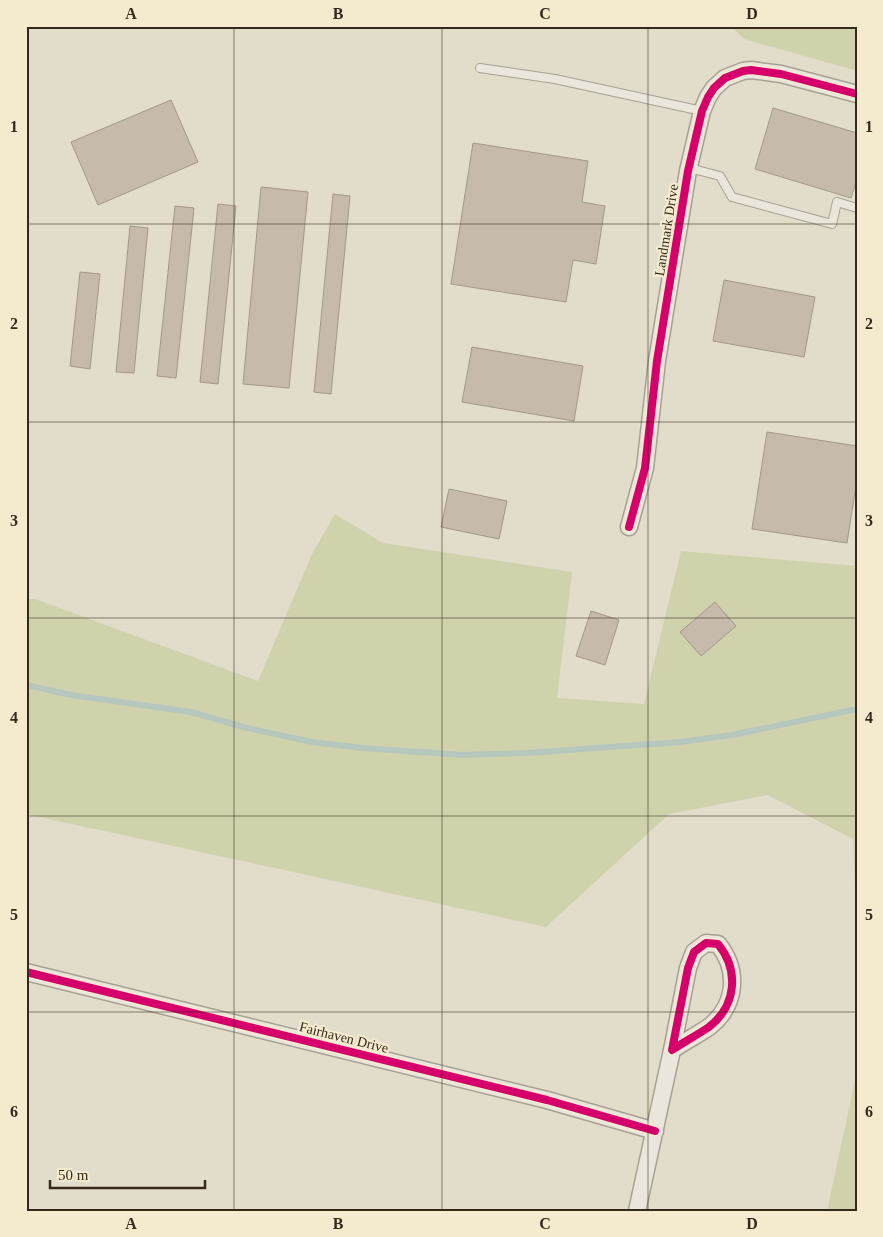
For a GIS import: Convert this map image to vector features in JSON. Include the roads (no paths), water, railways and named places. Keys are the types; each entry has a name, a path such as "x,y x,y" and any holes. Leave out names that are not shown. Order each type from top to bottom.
{"street":[{"name":"Landmark Drive","path":"628,527 645,468 657,361 689,168 702,111 714,88 725,78 751,70 781,74 857,94"},
{"path":"637,1211 688,968 694,952 706,943 718,944 725,953 732,970 733,981 726,1005 710,1026 672,1050"},
{"name":"Fairhaven Drive","path":"26,972 547,1100 654,1131"}],"lane":[{"path":"480,68 555,79 702,111"},
{"path":"689,168 720,176 732,197 832,224 837,202 857,208"}],"waterway":[{"path":"26,685 71,695 191,712 247,728 312,742 362,748 463,755 527,753 680,742 732,735 857,709"}]}
